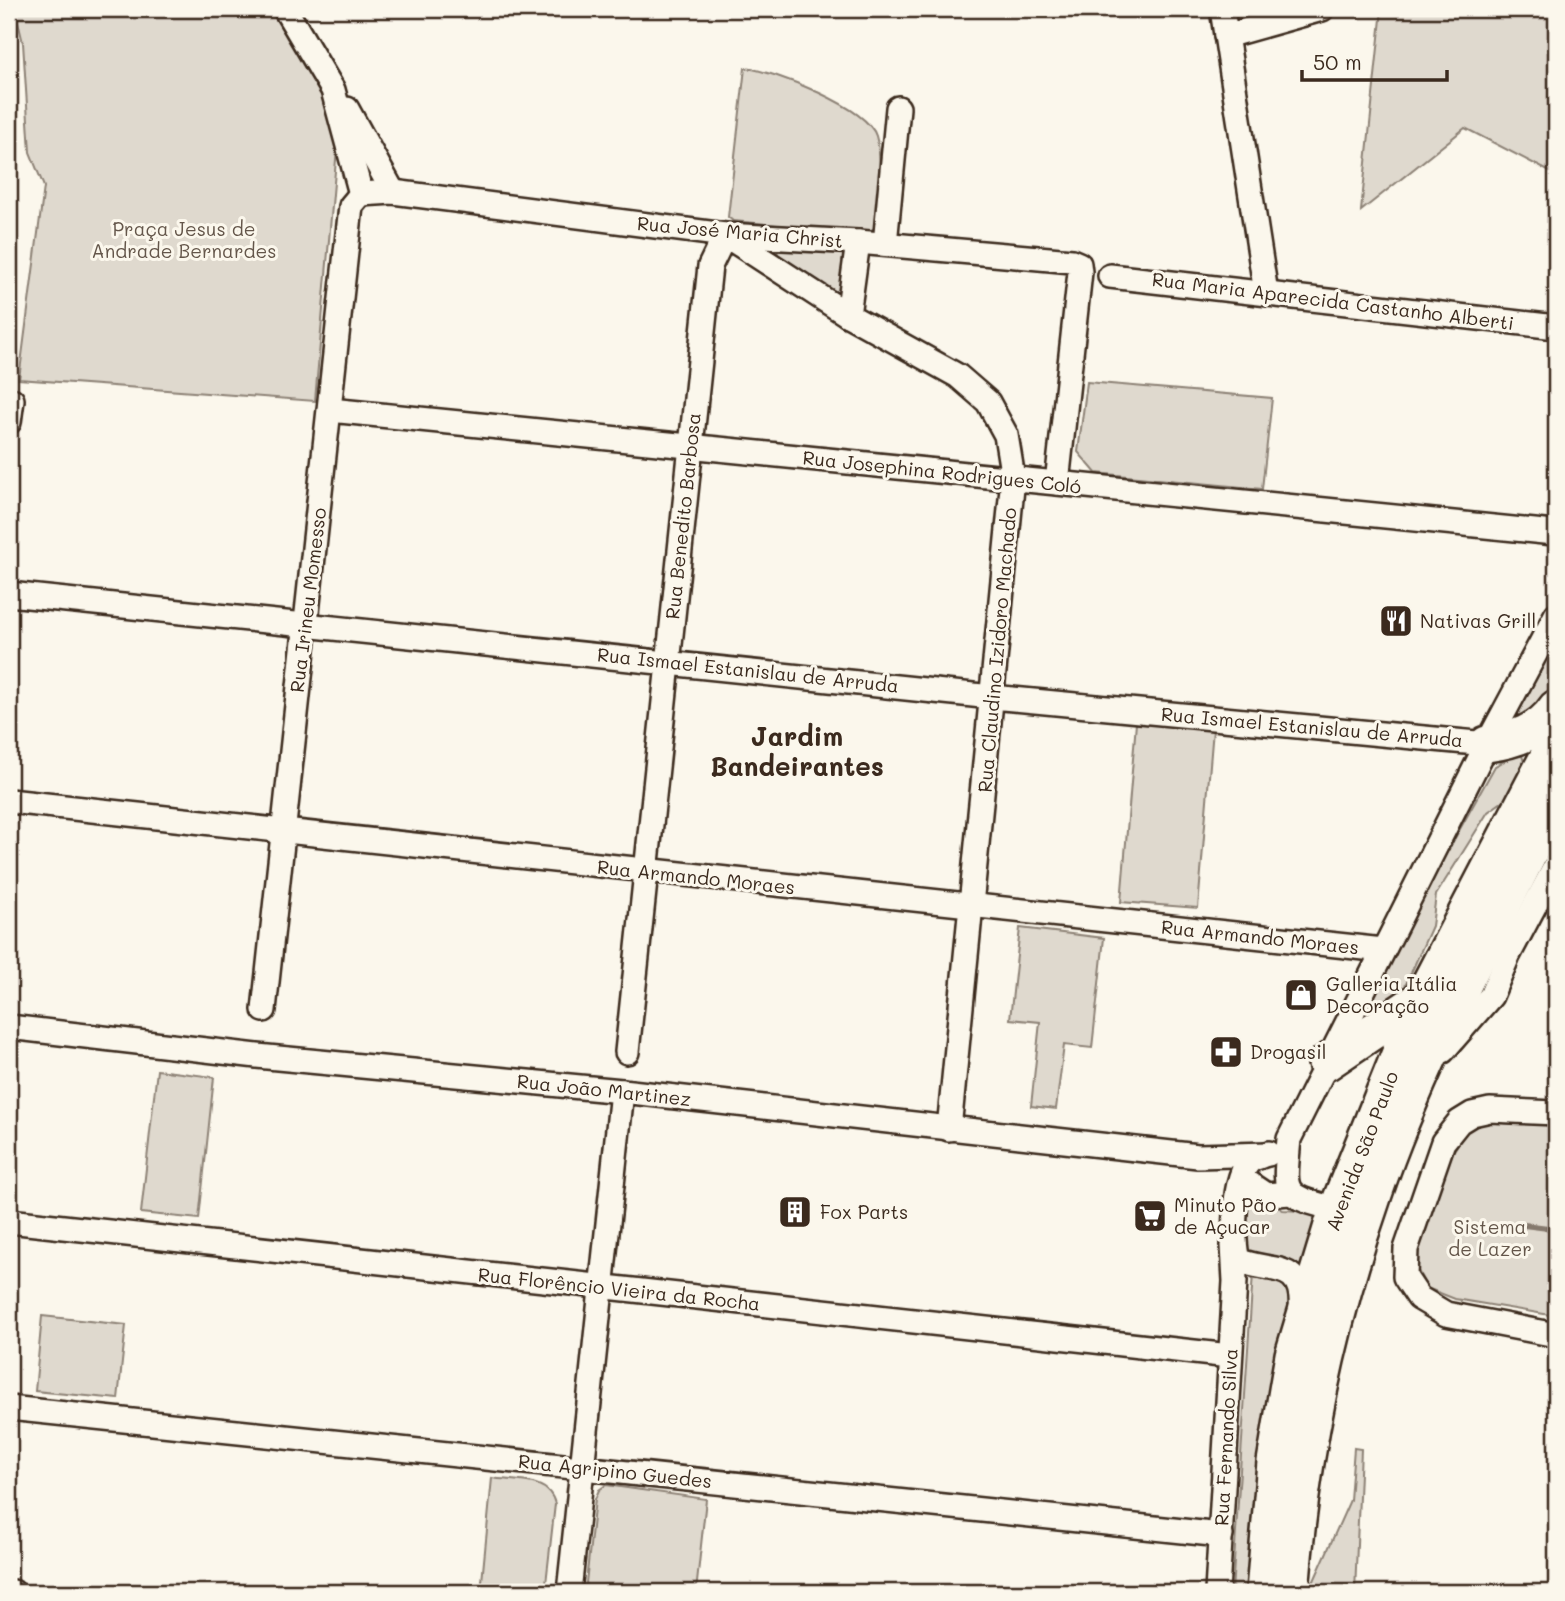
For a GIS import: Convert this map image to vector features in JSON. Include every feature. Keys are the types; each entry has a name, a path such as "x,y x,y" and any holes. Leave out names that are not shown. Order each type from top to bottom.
{"main road":[{"path":"1488,744 1512,740 1533,730 1556,708"},
{"name":"Avenida São Paulo","path":"1264,1592 1275,1461 1293,1355 1337,1209 1422,998 1556,741"},
{"name":"Avenida São Paulo","path":"1291,1592 1296,1521 1314,1407 1331,1334 1374,1193 1433,1048 1556,799"},
{"path":"1326,1063 1422,998"},
{"path":"1337,1209 1356,1206 1374,1193"}],"street":[{"path":"285,9 333,90 358,123 393,192"},
{"path":"1222,9 1266,293"},
{"path":"1226,36 1322,9"},
{"path":"333,90 361,194"},
{"path":"885,244 898,108"},
{"name":"Rua José Maria Christ","path":"361,194 393,192 725,235 885,244 1072,261 1079,264 1057,483"},
{"name":"Rua Irineu Momesso","path":"264,1010 281,833 351,206 361,194"},
{"name":"Rua Claudino Izidoro Machado","path":"725,235 848,315 958,376 988,402 1006,435 1013,478 973,907 949,1129"},
{"name":"Rua Benedito Barbosa","path":"627,1052 710,265 725,235"},
{"path":"848,315 858,242"},
{"name":"Rua Maria Aparecida Castanho Alberti","path":"1110,276 1556,327"},
{"name":"Rua Josephina Rodrigues Coló","path":"330,410 690,449 1013,478 1556,533"},
{"name":"Rua Ismael Estanislau de Arruda","path":"9,594 306,623 992,697 1488,744"},
{"path":"1337,1209 1305,1202 1290,1193 1284,1183 1289,1139 1556,615"},
{"name":"Rua Armando Moraes","path":"9,801 281,833 1383,950"},
{"path":"1406,1114 1447,1043 1491,996 1508,956 1556,865"},
{"name":"Rua João Martinez","path":"9,1027 257,1056 622,1091 1198,1156 1249,1172"},
{"path":"569,1592 622,1091"},
{"path":"1556,1112 1490,1110 1472,1114 1459,1122 1443,1142 1406,1249 1405,1277 1419,1298 1446,1314 1556,1335"},
{"path":"1289,1139 1249,1172 1266,1195 1290,1193"},
{"name":"Rua João Martinez","path":"1198,1156 1228,1172 1236,1182 1249,1172"},
{"name":"Rua Fernando Silva","path":"1217,1592 1230,1356 1242,1273 1233,1245 1249,1172"},
{"name":"Rua Florêncio Vieira da Rocha","path":"9,1221 1230,1356"},
{"path":"1242,1273 1276,1267 1288,1273 1298,1285 1301,1301 1293,1355"},
{"name":"Rua Agripino Guedes","path":"9,1408 1221,1535"}],"green space":[{"name":"Praça Jesus de Andrade Bernardes","path":"15,9 276,9 328,100 337,148 315,401 19,379 44,187 30,152 23,43"},
{"path":"1382,9 1556,9 1556,175 1465,128 1361,211"},
{"path":"745,68 818,92 856,114 869,125 876,136 879,158 874,228 867,233 733,221 728,217"},
{"path":"779,242 852,243 844,308 776,264"},
{"path":"1087,382 1272,398 1262,489 1096,473 1078,452"},
{"path":"1556,628 1553,686 1540,705 1511,725"},
{"path":"1136,723 1213,729 1198,908 1121,902"},
{"path":"1521,752 1527,772 1513,794 1488,812 1436,895 1432,926 1402,993 1370,1014 1362,1005 1495,766"},
{"path":"1020,928 1104,938 1092,1048 1064,1045 1056,1109 1031,1106 1040,1022 1010,1019"},
{"path":"157,1070 214,1077 199,1219 141,1213"},
{"name":"Sistema de Lazer","path":"1492,1117 1556,1123 1556,1316 1455,1299 1427,1288 1417,1269 1416,1243 1453,1152 1469,1127"},
{"path":"1249,1190 1283,1210 1302,1211 1318,1218 1308,1281 1282,1257 1248,1258 1241,1243"},
{"path":"1253,1273 1281,1278 1290,1292 1291,1307 1253,1592 1232,1592"},
{"path":"42,1316 126,1325 118,1399 35,1391"},
{"path":"1354,1448 1361,1449 1355,1592 1309,1592 1350,1500"},
{"path":"492,1478 530,1482 546,1489 552,1495 555,1504 545,1592 481,1592"},
{"path":"606,1485 706,1499 696,1592 585,1592 595,1499 599,1490"}],"waterway":[{"path":"1524,1225 1556,1229"}],"place":[{"name":"Nativas Grill","path":"1396,621"},
{"name":"Galleria Itália Decoração","path":"1301,995"},
{"name":"Drogasil","path":"1226,1052"},
{"name":"Fox Parts","path":"795,1212"},
{"name":"Minuto Pão de Açucar","path":"1150,1216"}],"district":[{"name":"Jardim Bandeirantes","path":"797,752"}]}
